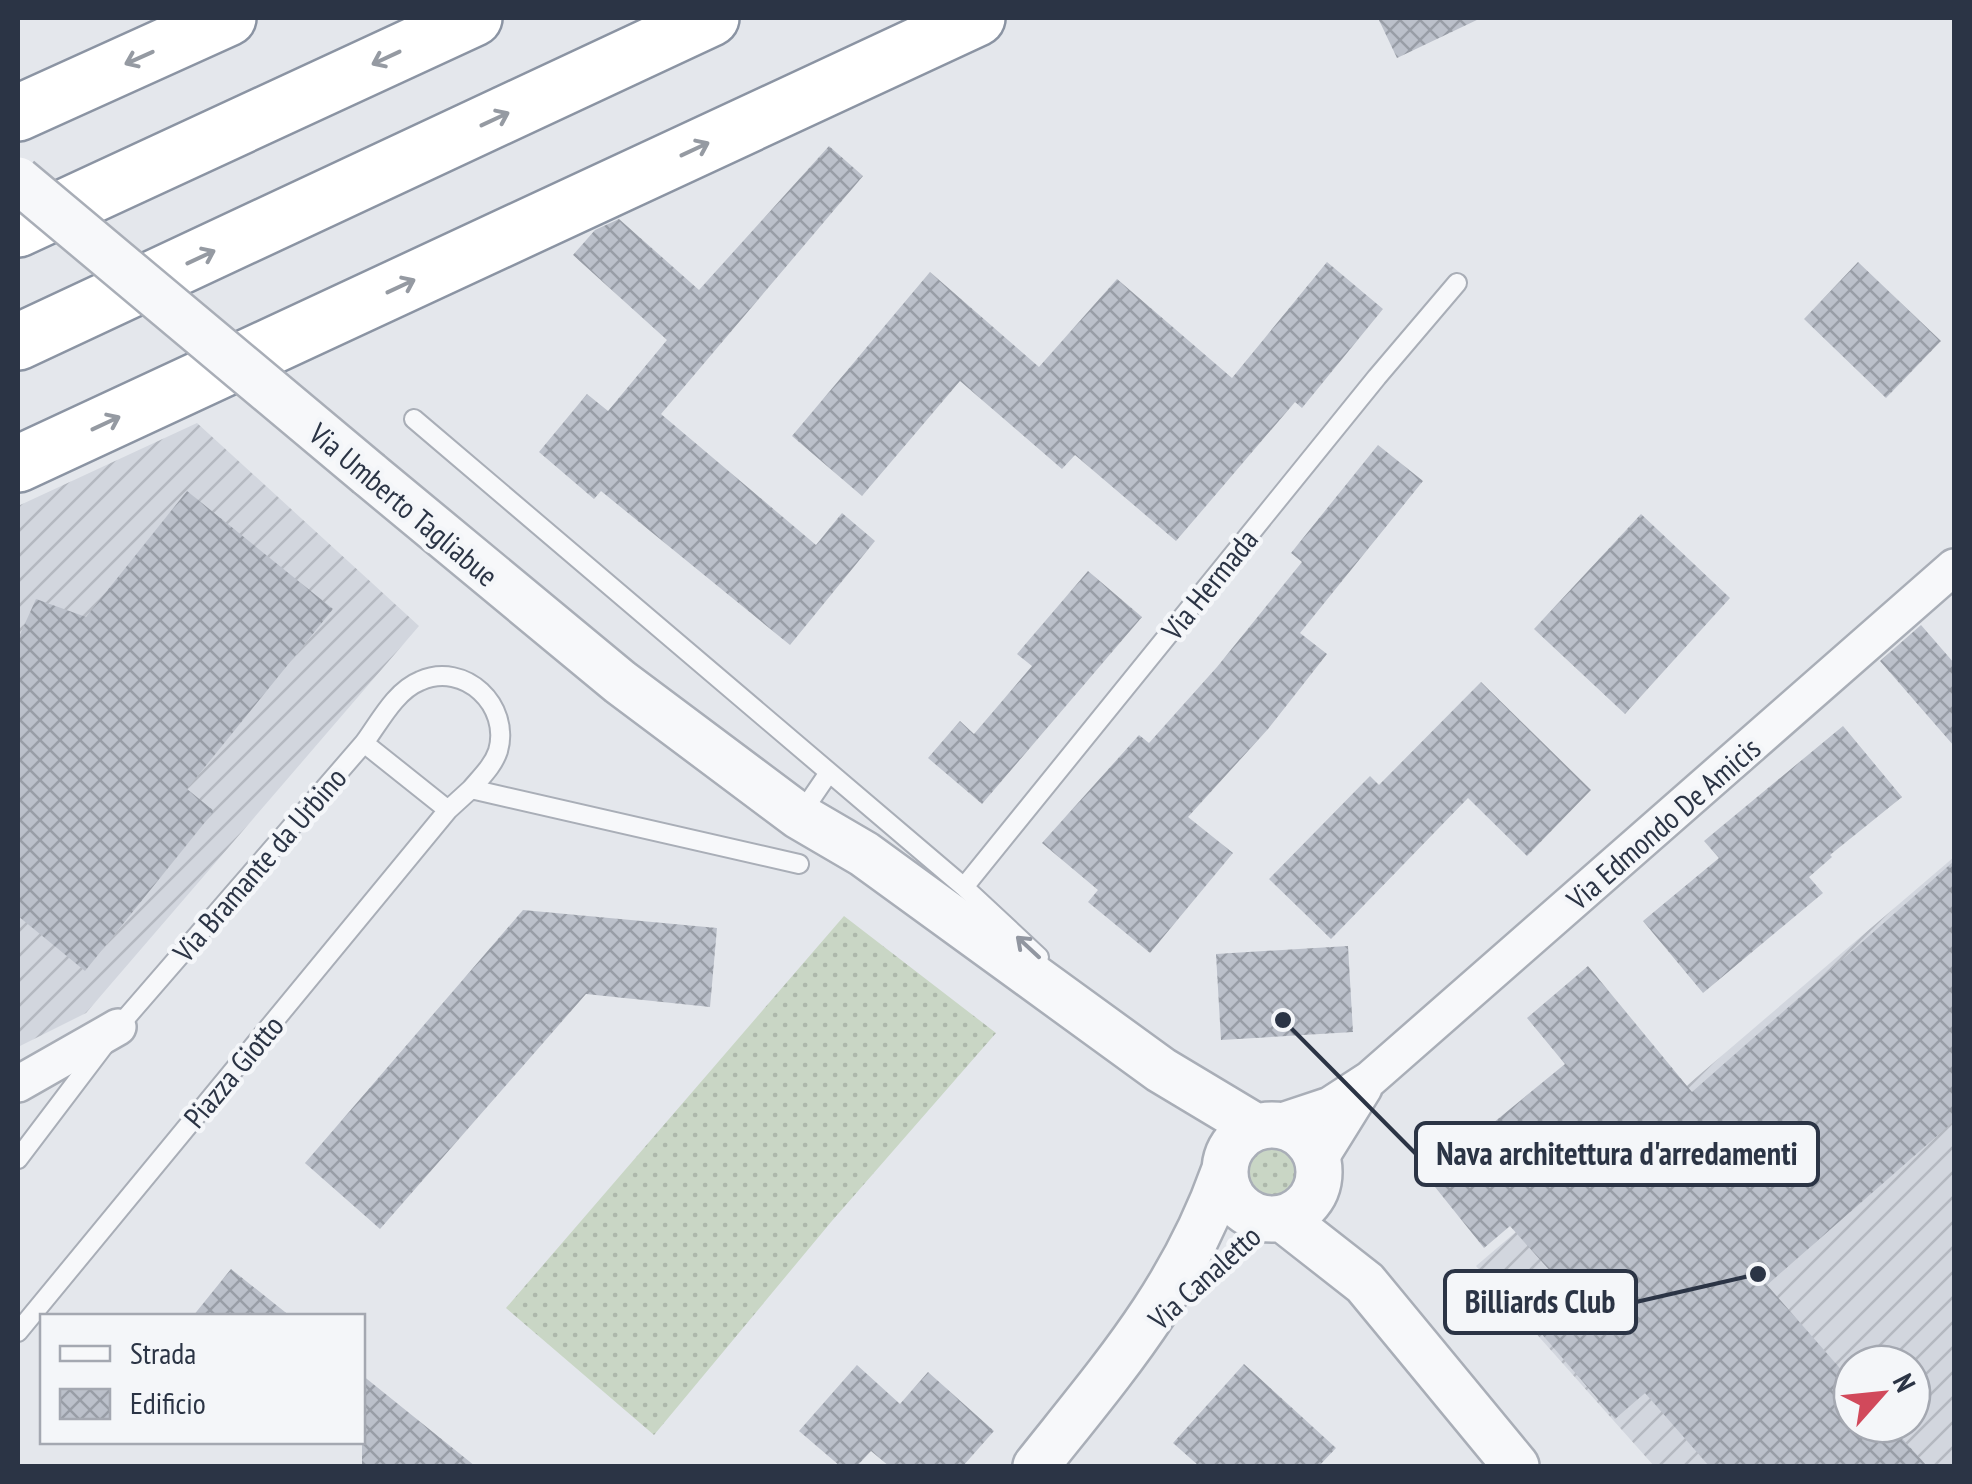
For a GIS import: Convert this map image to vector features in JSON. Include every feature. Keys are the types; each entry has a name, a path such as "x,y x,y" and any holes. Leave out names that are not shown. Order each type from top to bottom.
{"highway":[{"path":"18,113 228,18"},
{"path":"18,229 474,18"},
{"path":"18,342 711,18"},
{"path":"18,464 977,18"}],"street":[{"name":"Via Umberto Tagliabue","path":"18,180 620,682 799,816 864,854 1155,1066 1186,1098 1245,1145"},
{"name":"Via Edmondo De Amicis","path":"1245,1145 1320,1109 1370,1079 1954,567"},
{"name":"Via Bramante da Urbino","path":"18,1084 118,1028"},
{"name":"Via Edmondo De Amicis","path":"1318,1172 1370,1079"},
{"path":"1365,1282 1318,1172 1310,1143 1293,1129 1245,1145 1228,1189 1237,1204 1251,1214 1275,1218 1365,1282 1516,1466"},
{"name":"Via Canaletto","path":"1141,1335 1192,1252 1245,1145"},
{"path":"1275,1218 1306,1205 1318,1172"},
{"name":"Via Canaletto","path":"1036,1466 1141,1335 1231,1247 1275,1218"}],"lane":[{"name":"Via Hermada","path":"964,887 1377,376 1458,283"},
{"name":"Via Umberto Tagliabue","path":"414,419 964,887 1155,1066"},
{"path":"364,743 403,691 432,677 458,678 485,694 499,722 497,755 471,789 448,810"},
{"name":"Via Bramante da Urbino","path":"18,1159 118,1028 364,743 448,810"},
{"path":"799,816 828,774"},
{"path":"471,789 799,864"},
{"name":"Piazza Giotto","path":"18,1332 448,810"}],"shaded area":[{"path":"197,423 419,626 86,1013 18,1047 18,506"},
{"path":"1954,857 1954,1466 1654,1466 1476,1266"}],"green space":[{"path":"844,916 996,1033 831,1222 654,1435 506,1308"},
{"path":"1272,1141 1294,1150 1303,1172 1294,1194 1272,1203 1250,1194 1241,1172 1250,1150"}],"building":[{"path":"1378,18 1481,18 1397,58"},
{"path":"829,146 863,176 661,414 816,545 842,513 875,541 790,645 601,491 594,499 539,452 587,394 608,411 667,340 573,255 595,230 619,219 699,290"},
{"path":"1327,262 1383,309 1302,408 1295,402 1176,541 1075,455 1062,469 960,381 862,496 792,436 930,272 1039,367 1117,279 1232,378"},
{"path":"1858,262 1941,341 1886,398 1804,319"},
{"path":"1378,445 1423,481 1300,633 1327,654 1268,729 1188,817 1233,853 1150,953 1088,902 1098,890 1042,843 1139,735 1149,743 1217,667 1302,562 1291,553"},
{"path":"187,491 333,609 187,789 214,811 85,971 18,916 18,639 36,599 86,617"},
{"path":"1641,514 1730,598 1625,714 1534,629"},
{"path":"1088,571 1142,617 982,804 928,758 960,721 974,734 1032,666 1017,654"},
{"path":"1921,625 1954,663 1954,746 1880,661"},
{"path":"1481,682 1591,790 1527,856 1468,798 1331,939 1269,879 1370,776 1379,785"},
{"path":"1843,726 1902,797 1809,877 1823,893 1703,993 1643,921 1719,858 1704,841"},
{"path":"1954,861 1954,1121 1767,1285 1832,1359 1832,1444 1907,1444 1927,1466 1709,1466 1645,1393 1615,1419 1540,1332 1576,1300 1510,1226 1484,1248 1427,1177 1565,1064 1527,1018 1588,966 1692,1092"},
{"path":"523,910 717,928 710,1007 586,994 380,1229 305,1163"},
{"path":"1348,946 1353,1032 1221,1040 1216,954"},
{"path":"231,1269 287,1314 195,1314"},
{"path":"1244,1364 1336,1448 1319,1466 1199,1466 1173,1443"},
{"path":"857,1365 900,1404 928,1372 994,1431 963,1466 889,1466 871,1451 857,1466 840,1466 799,1431"},
{"path":"365,1377 475,1466 362,1466"}],"place":[{"name":"Nava architettura d'arredamenti","path":"1283,1020"},
{"name":"Billiards Club","path":"1758,1274"}]}
